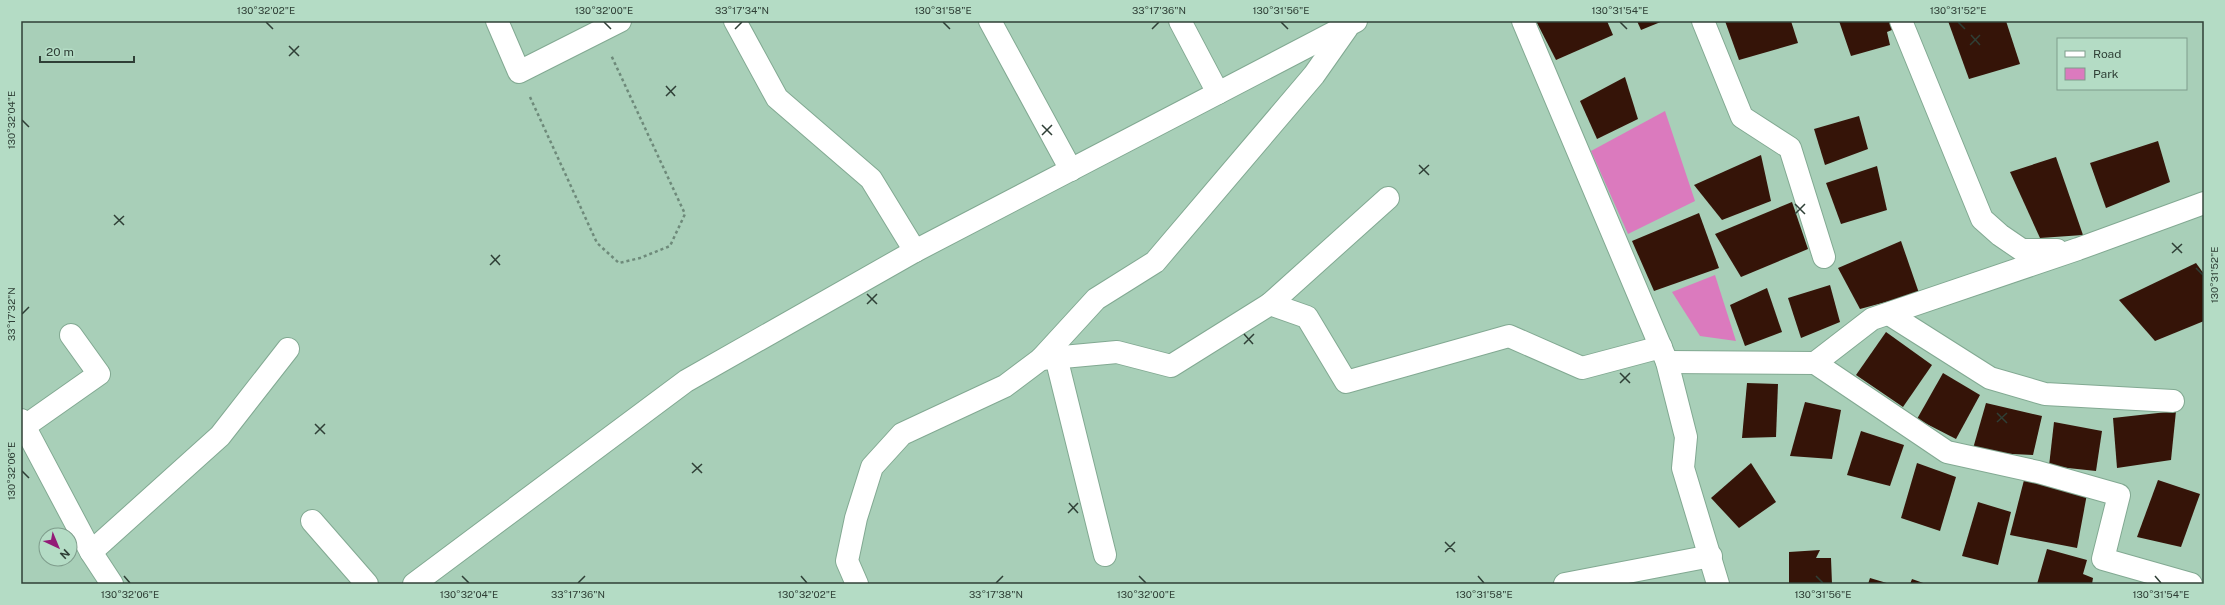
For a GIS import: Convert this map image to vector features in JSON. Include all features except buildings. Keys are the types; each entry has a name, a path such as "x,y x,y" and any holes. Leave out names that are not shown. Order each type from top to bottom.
{"street":[{"path":"497,21 519,72 620,21"},
{"path":"735,21 777,98 871,178 915,251"},
{"path":"990,21 1071,170"},
{"path":"1180,21 1218,93"},
{"path":"1523,21 1664,354 1686,437 1683,468 1711,556 1718,584"},
{"path":"1703,21 1742,117 1790,148 1824,257"},
{"path":"1901,21 1982,219 2000,235 2022,250 2078,249"},
{"path":"414,584 686,381 915,251 1351,22"},
{"path":"857,584 847,561 856,518 872,467 902,434 1005,386 1048,358 1096,299 1155,262 1314,75 1351,22"},
{"path":"1048,358 1117,352 1171,366 1270,304 1388,198"},
{"path":"1815,363 1872,319 2078,249 2204,203"},
{"path":"1270,304 1307,317 1346,382 1509,336 1582,368 1664,354 1815,363 1948,452 2038,472 2119,495 2103,559 2191,584"},
{"path":"1889,314 1990,378 2045,394 2173,400"},
{"path":"71,335 99,374 23,423 91,552 112,584"},
{"path":"91,552 220,436 288,349"},
{"path":"1048,358 1105,555"},
{"path":"312,521 367,584"},
{"path":"1566,584 1711,556"}],"path":[{"path":"519,72 596,243 619,263 640,258 670,246 685,214 600,31"}],"green space":[{"path":"1665,111 1695,201 1628,234 1591,151"},
{"path":"1715,275 1736,341 1700,336 1672,292"}]}
